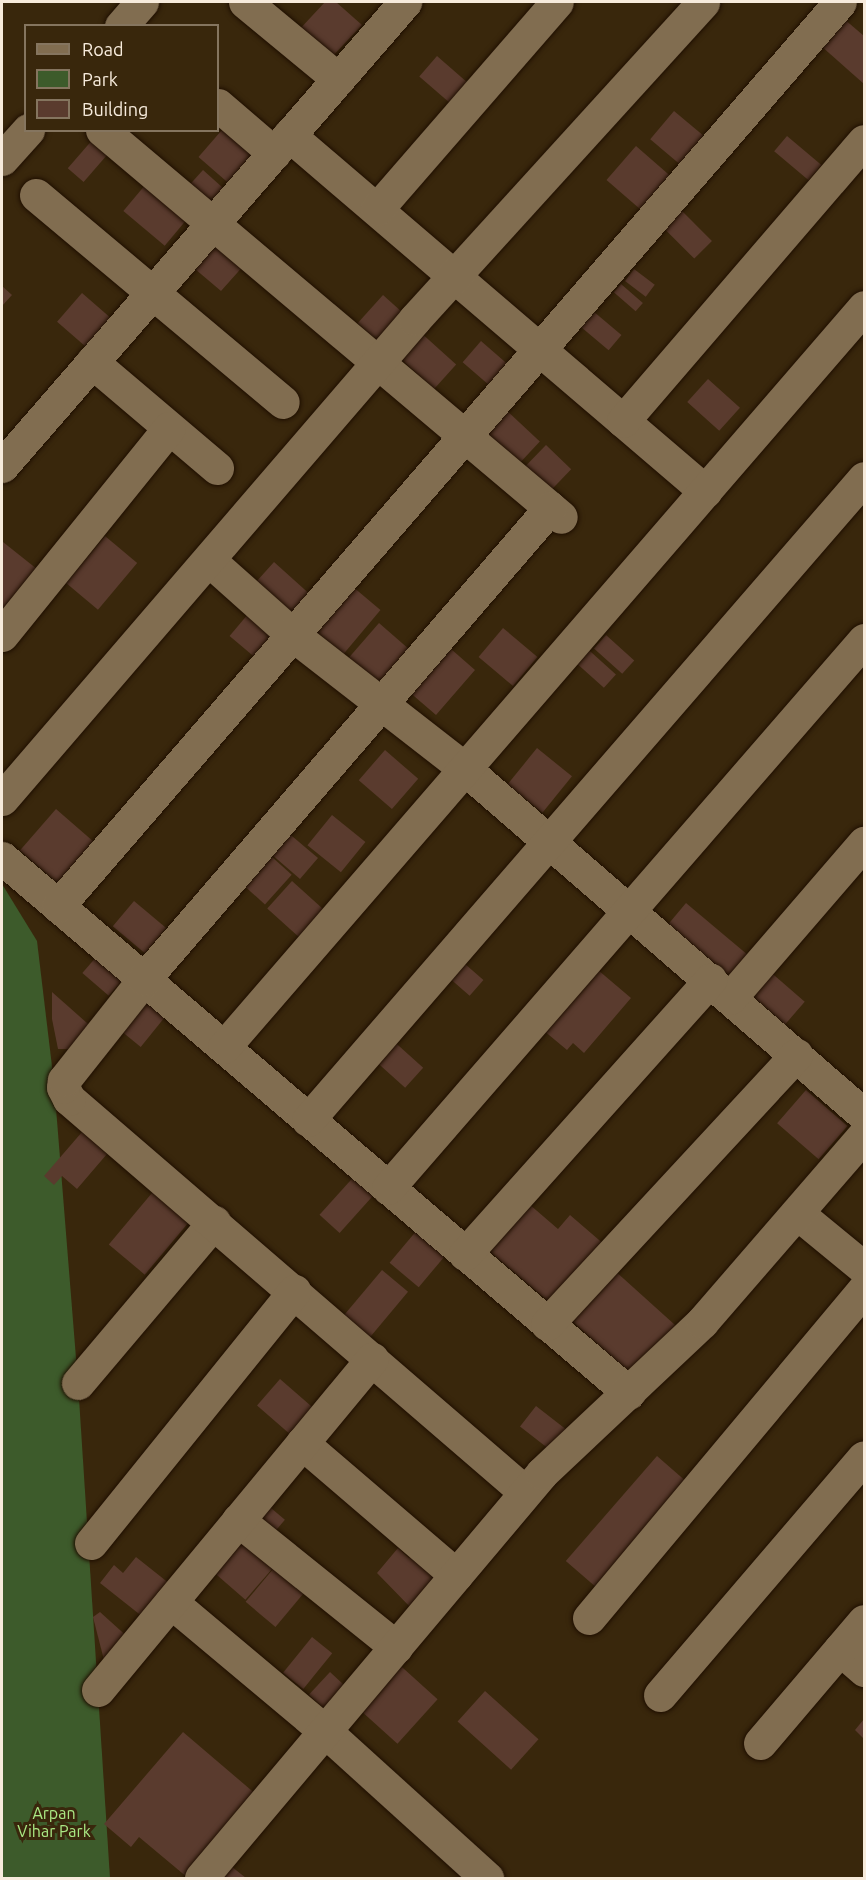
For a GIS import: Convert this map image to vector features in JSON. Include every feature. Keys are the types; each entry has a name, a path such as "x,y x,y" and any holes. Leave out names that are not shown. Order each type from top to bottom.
{"street":[{"path":"123,24 142,2"},
{"path":"245,2 338,79"},
{"path":"2,466 404,2"},
{"path":"377,209 557,2"},
{"path":"2,799 454,276 703,2"},
{"path":"58,906 840,2"},
{"path":"858,2 864,8"},
{"path":"219,106 281,144 377,209 705,491"},
{"path":"2,159 26,132"},
{"path":"104,132 380,361 555,513 382,702 144,980 63,1080 63,1091 525,1492"},
{"path":"623,421 864,141"},
{"path":"36,195 151,295 283,402"},
{"path":"224,1047 864,307"},
{"path":"92,362 217,468"},
{"path":"2,635 169,428"},
{"path":"308,1120 864,478"},
{"path":"210,561 292,635 382,702 550,841 864,1115"},
{"path":"388,1188 864,640"},
{"path":"465,1254 864,843"},
{"path":"2,858 628,1393"},
{"path":"548,1324 795,1055"},
{"path":"201,1878 525,1492 702,1322 864,1135"},
{"path":"797,1213 864,1268"},
{"path":"78,1383 214,1222"},
{"path":"589,1618 864,1289"},
{"path":"91,1543 294,1292"},
{"path":"98,1690 372,1359"},
{"path":"302,1443 456,1575"},
{"path":"660,1695 864,1456"},
{"path":"238,1520 396,1647"},
{"path":"171,1602 325,1731 487,1878"},
{"path":"760,1743 864,1621"},
{"path":"840,1649 864,1670"}],"green space":[{"name":"Arpan Vihar Park","path":"2,884 37,941 54,1083 78,1383 110,1878 2,1878"}],"building":[{"path":"325,2 336,2 362,25 330,59 298,31"},
{"path":"843,18 864,36 864,84 820,45"},
{"path":"437,56 472,86 454,107 419,76"},
{"path":"674,111 711,142 687,170 650,139"},
{"path":"228,123 258,149 229,183 198,157"},
{"path":"787,136 821,165 809,180 774,151"},
{"path":"94,138 110,152 84,182 68,168"},
{"path":"636,146 673,178 643,212 606,180"},
{"path":"203,170 230,194 216,209 190,185"},
{"path":"151,178 192,213 165,246 123,211"},
{"path":"678,207 712,241 694,259 660,225"},
{"path":"215,235 246,263 221,291 195,269 209,253 203,248"},
{"path":"634,269 655,285 646,297 625,281"},
{"path":"621,284 643,303 636,311 614,292"},
{"path":"2,286 12,295 2,306"},
{"path":"82,293 118,324 93,353 57,322"},
{"path":"383,295 412,321 387,349 358,323"},
{"path":"587,306 621,335 609,350 574,321"},
{"path":"419,331 456,364 434,389 397,356"},
{"path":"481,341 514,370 496,391 463,362"},
{"path":"708,379 740,408 719,431 687,402"},
{"path":"504,408 540,441 514,469 478,436"},
{"path":"546,445 571,469 545,496 520,472"},
{"path":"105,536 137,563 98,610 66,583"},
{"path":"3,542 47,577 2,633 2,544"},
{"path":"274,562 317,601 291,630 248,591"},
{"path":"346,581 380,610 341,657 306,628"},
{"path":"254,607 288,636 264,665 230,636"},
{"path":"379,623 414,653 382,690 347,660"},
{"path":"503,628 537,657 513,686 479,657"},
{"path":"606,635 634,660 622,674 594,648"},
{"path":"435,643 447,654 451,649 475,670 436,715 400,684"},
{"path":"581,643 616,674 604,688 569,656"},
{"path":"537,748 572,776 542,813 507,785"},
{"path":"385,750 418,779 392,809 359,780"},
{"path":"56,809 96,844 60,885 20,851"},
{"path":"332,815 365,842 341,872 307,845"},
{"path":"286,831 318,858 300,879 263,847"},
{"path":"262,848 292,875 265,904 235,878"},
{"path":"292,881 327,912 302,940 267,908"},
{"path":"134,901 166,928 145,953 113,926"},
{"path":"686,903 753,959 735,980 668,924"},
{"path":"104,948 130,971 109,996 82,973"},
{"path":"457,957 483,980 470,996 443,973"},
{"path":"767,969 805,1002 785,1024 747,992"},
{"path":"598,970 631,998 584,1053 573,1043 567,1050 537,1025"},
{"path":"145,986 172,1008 141,1047 114,1025"},
{"path":"52,992 96,1031 79,1049 58,1049 52,1019"},
{"path":"389,1037 423,1068 405,1088 371,1057"},
{"path":"806,1090 848,1126 819,1159 777,1123"},
{"path":"82,1132 107,1154 77,1189 62,1176 54,1185 44,1176"},
{"path":"359,1171 379,1189 340,1233 320,1215"},
{"path":"157,1187 193,1217 145,1275 109,1244"},
{"path":"522,1198 558,1229 570,1215 606,1246 555,1307 482,1245"},
{"path":"423,1223 452,1247 419,1287 390,1263"},
{"path":"382,1270 408,1292 364,1344 338,1322"},
{"path":"614,1270 681,1330 637,1379 570,1319"},
{"path":"280,1379 322,1416 299,1442 257,1405"},
{"path":"536,1406 569,1432 553,1452 520,1426"},
{"path":"657,1456 688,1483 597,1588 566,1561"},
{"path":"265,1503 285,1520 271,1537 251,1520"},
{"path":"246,1538 276,1564 245,1600 215,1573"},
{"path":"420,1546 447,1569 412,1609 377,1573 398,1548 409,1558"},
{"path":"136,1557 175,1588 148,1621 100,1583 114,1565 123,1573"},
{"path":"279,1562 309,1587 275,1627 246,1602"},
{"path":"100,1612 131,1640 106,1668 93,1617"},
{"path":"312,1637 332,1653 303,1689 283,1673"},
{"path":"393,1659 438,1699 397,1744 353,1704"},
{"path":"330,1672 345,1686 324,1709 309,1695"},
{"path":"485,1691 539,1739 511,1770 458,1721"},
{"path":"864,1719 864,1739 855,1730"},
{"path":"183,1732 258,1796 188,1878 139,1837 131,1847 104,1824"},
{"path":"222,1859 246,1878 205,1878"}]}
